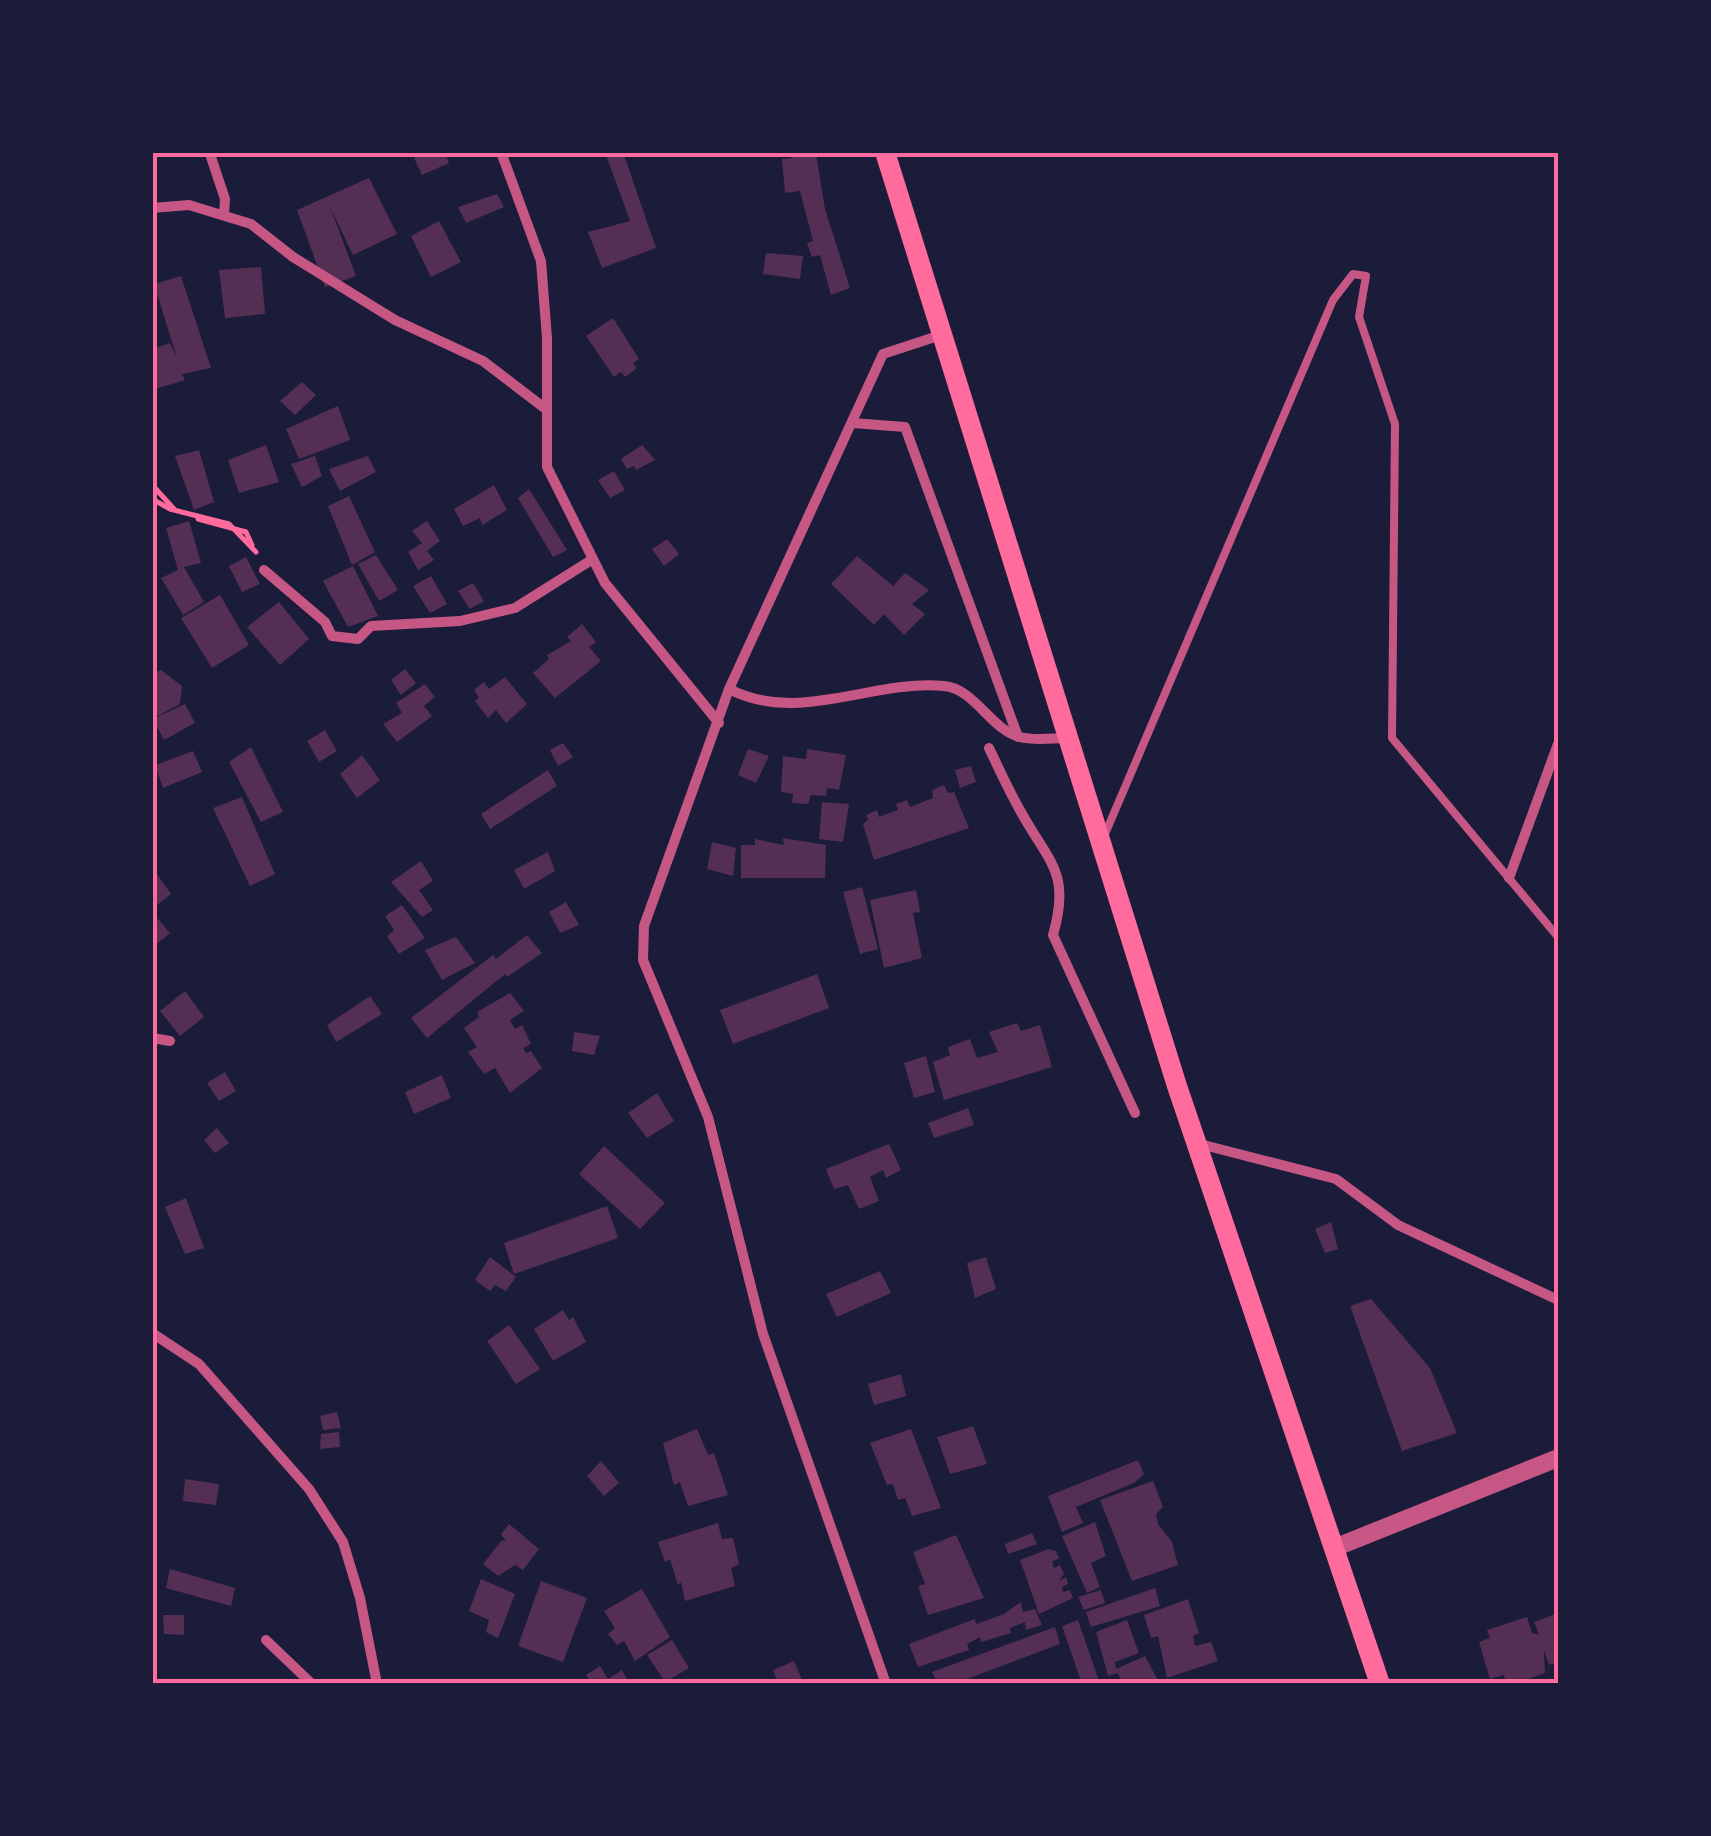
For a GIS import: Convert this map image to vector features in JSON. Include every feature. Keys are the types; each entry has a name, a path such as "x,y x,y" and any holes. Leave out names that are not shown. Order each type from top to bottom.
{"main road":[{"path":"884,152 1196,1143 1380,1684"}],"street":[{"path":"501,152 541,262 547,467 604,583 719,723"},
{"path":"211,157 226,198 224,216"},
{"path":"152,208 189,204 250,224 294,257 395,320 483,361 547,410"},
{"path":"886,1684 763,1334 708,1117 643,960 644,926 729,689 883,354 941,335"},
{"path":"854,422 905,427 1018,737"},
{"path":"264,570 326,622 332,636 358,638 371,626 460,621 516,608 592,559"},
{"path":"729,689 743,696 808,703 922,685 950,686 1018,737 1070,738"},
{"path":"1509,878 1558,744"},
{"path":"989,748 1022,814 1057,866 1061,908 1053,935 1135,1112"},
{"path":"152,1038 170,1042"},
{"path":"1196,1143 1336,1179 1398,1225 1433,1238 1558,1300"},
{"path":"152,1333 199,1364 309,1489 344,1542 360,1598 376,1684"},
{"path":"1334,1548 1558,1458"},
{"path":"266,1640 312,1684"}],"lane":[{"path":"1102,842 1333,300 1353,274 1366,276 1359,316 1395,424 1392,738 1558,937"}],"path":[{"path":"154,487 175,510 215,526 246,532 264,570"},
{"path":"152,499 170,509 229,524 256,553"}],"building":[{"path":"427,152 445,152 449,163 422,175 414,158"},
{"path":"605,152 623,152 656,248 602,268 588,232 630,221"},
{"path":"791,152 822,152 822,157 816,154 825,209 850,288 831,295 820,255 812,257 807,243 813,241 800,191 785,193 782,159 792,158"},
{"path":"369,178 397,234 353,255 330,207 356,276 325,287 297,210"},
{"path":"497,194 504,207 466,223 458,207"},
{"path":"439,221 461,262 431,277 411,236"},
{"path":"766,253 803,256 800,279 763,274"},
{"path":"261,267 265,314 225,318 219,270"},
{"path":"181,276 211,368 182,374 185,380 152,390 152,349 170,343 177,358 154,284"},
{"path":"613,318 639,359 633,363 637,368 625,377 621,372 614,377 586,336"},
{"path":"302,382 316,395 295,415 280,401"},
{"path":"338,406 350,440 299,459 286,429"},
{"path":"266,445 279,482 239,493 228,460"},
{"path":"642,445 655,460 636,470 634,466 627,469 621,459"},
{"path":"199,450 214,502 194,510 175,456"},
{"path":"315,456 322,476 302,487 291,464"},
{"path":"368,456 376,472 340,491 329,469"},
{"path":"614,471 625,490 610,498 598,480"},
{"path":"494,485 507,510 482,525 480,518 463,526 454,509"},
{"path":"529,489 567,550 553,557 518,498"},
{"path":"349,496 375,552 352,565 328,506"},
{"path":"189,521 201,563 184,567 204,602 183,615 161,578 178,570 166,528"},
{"path":"427,521 440,541 427,551 434,560 418,570 408,552 422,543 412,531"},
{"path":"667,539 679,554 664,566 652,549"},
{"path":"376,555 398,590 379,601 358,564"},
{"path":"857,556 893,586 905,573 929,590 912,604 925,614 904,635 884,614 874,625 831,584"},
{"path":"246,557 260,584 242,592 229,566"},
{"path":"353,566 378,616 348,627 323,581"},
{"path":"431,576 447,604 430,613 413,586"},
{"path":"473,583 484,601 470,609 458,591"},
{"path":"220,595 249,645 212,668 181,618"},
{"path":"279,602 309,639 280,665 247,627"},
{"path":"582,624 596,642 589,647 601,661 555,698 533,673 549,659 547,655 571,641 567,637"},
{"path":"405,669 416,683 401,695 391,680"},
{"path":"161,670 182,686 180,704 158,716 152,704 152,673"},
{"path":"505,677 527,704 506,723 496,710 488,718 475,701 479,697 474,690 484,682 489,689"},
{"path":"425,684 435,697 424,706 432,716 397,742 383,724 402,713 396,703"},
{"path":"185,704 195,723 164,740 153,719"},
{"path":"325,730 337,751 319,762 307,741"},
{"path":"563,743 573,757 558,766 550,750"},
{"path":"251,747 283,812 261,822 229,762"},
{"path":"748,749 769,756 756,783 738,775"},
{"path":"807,749 846,755 839,790 827,788 826,796 811,795 808,804 792,803 793,794 781,792 783,756 806,759"},
{"path":"193,751 202,772 163,788 155,765"},
{"path":"362,755 380,780 357,798 340,774"},
{"path":"971,766 976,782 960,788 955,770"},
{"path":"548,770 557,786 490,829 481,814"},
{"path":"944,785 948,793 954,792 969,828 874,860 863,824 868,820 866,815 877,810 879,817 898,810 896,804 907,800 910,807 933,798 932,790"},
{"path":"242,797 275,874 250,886 213,808"},
{"path":"822,802 849,804 843,842 819,839"},
{"path":"783,838 826,845 825,878 741,878 741,845 755,845 755,839 784,845"},
{"path":"712,842 736,848 733,876 707,869"},
{"path":"548,852 555,871 524,889 514,870"},
{"path":"421,861 433,881 419,890 433,910 422,917 391,882"},
{"path":"152,867 171,894 152,909"},
{"path":"862,887 878,949 860,954 843,892"},
{"path":"916,890 920,912 913,913 922,958 884,968 870,900"},
{"path":"566,902 579,925 560,933 549,912"},
{"path":"402,905 425,938 399,954 387,936 394,930 385,916"},
{"path":"152,912 170,933 152,948"},
{"path":"527,935 542,953 507,977 505,974 427,1038 411,1018 493,955 496,959"},
{"path":"456,937 475,963 442,980 425,950"},
{"path":"817,974 829,1008 733,1044 720,1010"},
{"path":"185,991 204,1017 180,1036 160,1011"},
{"path":"510,993 524,1011 510,1020 515,1029 522,1025 531,1044 523,1048 526,1053 531,1051 542,1068 510,1093 495,1068 484,1074 468,1052 477,1047 464,1028 479,1017 477,1012"},
{"path":"370,996 382,1014 336,1042 327,1025"},
{"path":"1017,1023 1021,1031 1040,1025 1052,1067 944,1100 933,1062 950,1055 948,1047 970,1039 977,1058 998,1052 989,1032"},
{"path":"574,1032 600,1036 594,1055 572,1051"},
{"path":"926,1056 935,1092 914,1098 904,1063"},
{"path":"225,1072 236,1091 219,1101 207,1083"},
{"path":"442,1075 451,1098 414,1114 405,1092"},
{"path":"657,1093 674,1121 647,1138 628,1113"},
{"path":"968,1108 974,1125 934,1138 928,1123"},
{"path":"217,1128 229,1143 215,1153 204,1140"},
{"path":"889,1144 901,1170 886,1178 883,1170 870,1177 879,1201 859,1209 848,1185 834,1189 826,1169"},
{"path":"604,1146 665,1203 640,1229 579,1174"},
{"path":"186,1198 204,1248 185,1254 165,1207"},
{"path":"607,1206 618,1238 514,1274 504,1243"},
{"path":"1331,1222 1338,1249 1325,1253 1315,1229"},
{"path":"490,1257 516,1277 506,1291 495,1285 490,1291 475,1280"},
{"path":"986,1257 996,1289 975,1298 967,1263"},
{"path":"880,1271 891,1293 837,1317 826,1294"},
{"path":"1371,1299 1430,1368 1457,1433 1402,1451 1350,1306"},
{"path":"563,1310 569,1320 573,1317 586,1342 553,1361 534,1329"},
{"path":"509,1325 540,1369 516,1384 487,1341"},
{"path":"901,1374 906,1396 874,1405 868,1384"},
{"path":"337,1412 341,1428 323,1430 320,1416"},
{"path":"973,1426 987,1464 950,1474 937,1437"},
{"path":"697,1429 708,1455 714,1453 728,1495 688,1506 680,1482 674,1485 663,1443"},
{"path":"911,1429 941,1508 912,1516 905,1498 898,1500 893,1484 887,1485 870,1443"},
{"path":"339,1432 340,1447 320,1449 321,1434"},
{"path":"1138,1460 1144,1474 1134,1483 1076,1507 1083,1523 1062,1532 1048,1496"},
{"path":"601,1461 619,1483 604,1496 587,1476"},
{"path":"185,1479 219,1484 216,1505 183,1501"},
{"path":"1153,1481 1163,1507 1156,1514 1158,1524 1172,1542 1178,1565 1132,1581 1100,1500"},
{"path":"1095,1522 1106,1556 1091,1563 1100,1587 1087,1593 1062,1536"},
{"path":"718,1523 722,1539 733,1538 739,1564 731,1568 735,1586 685,1601 681,1582 678,1585 670,1559 665,1562 658,1542"},
{"path":"509,1524 539,1549 523,1570 515,1565 498,1576 483,1564 502,1540 506,1542 501,1534"},
{"path":"1032,1533 1037,1544 1008,1554 1005,1544"},
{"path":"956,1535 984,1598 928,1615 918,1586 925,1584 913,1552"},
{"path":"1048,1549 1056,1551 1059,1558 1052,1562 1054,1568 1060,1565 1064,1574 1059,1581 1066,1577 1068,1584 1062,1587 1063,1592 1070,1590 1073,1598 1039,1614 1020,1560"},
{"path":"170,1569 235,1588 231,1606 166,1588"},
{"path":"481,1579 515,1594 498,1638 486,1632 489,1620 469,1611"},
{"path":"541,1581 587,1598 563,1662 518,1646"},
{"path":"1155,1588 1160,1606 1091,1627 1086,1612"},
{"path":"642,1589 670,1637 635,1661 624,1641 617,1645 608,1634 615,1628 604,1611"},
{"path":"1101,1590 1105,1603 1084,1610 1078,1597"},
{"path":"1188,1599 1199,1633 1193,1636 1195,1646 1211,1642 1218,1661 1167,1678 1158,1636 1151,1638 1144,1615"},
{"path":"1021,1602 1023,1612 1035,1609 1042,1625 1026,1630 1025,1622 1010,1628 1011,1633 981,1642 980,1637 967,1644 969,1650 918,1667 909,1644 975,1619 976,1624 1004,1614"},
{"path":"1558,1613 1558,1662 1549,1665 1544,1651 1545,1673 1514,1684 1506,1684 1504,1675 1490,1679 1479,1642 1490,1638 1487,1630 1527,1617 1532,1633 1539,1635 1534,1622"},
{"path":"163,1615 184,1615 184,1635 164,1634"},
{"path":"1078,1620 1100,1684 1082,1684 1062,1626"},
{"path":"1127,1620 1139,1653 1115,1662 1116,1669 1145,1656 1160,1684 1122,1684 1118,1673 1108,1676 1096,1632"},
{"path":"1055,1627 1060,1644 954,1684 938,1684 932,1672"},
{"path":"672,1640 689,1668 665,1682 647,1655"},
{"path":"794,1661 804,1684 778,1684 773,1670"},
{"path":"600,1666 608,1679 622,1670 630,1684 592,1684 586,1675"}]}
